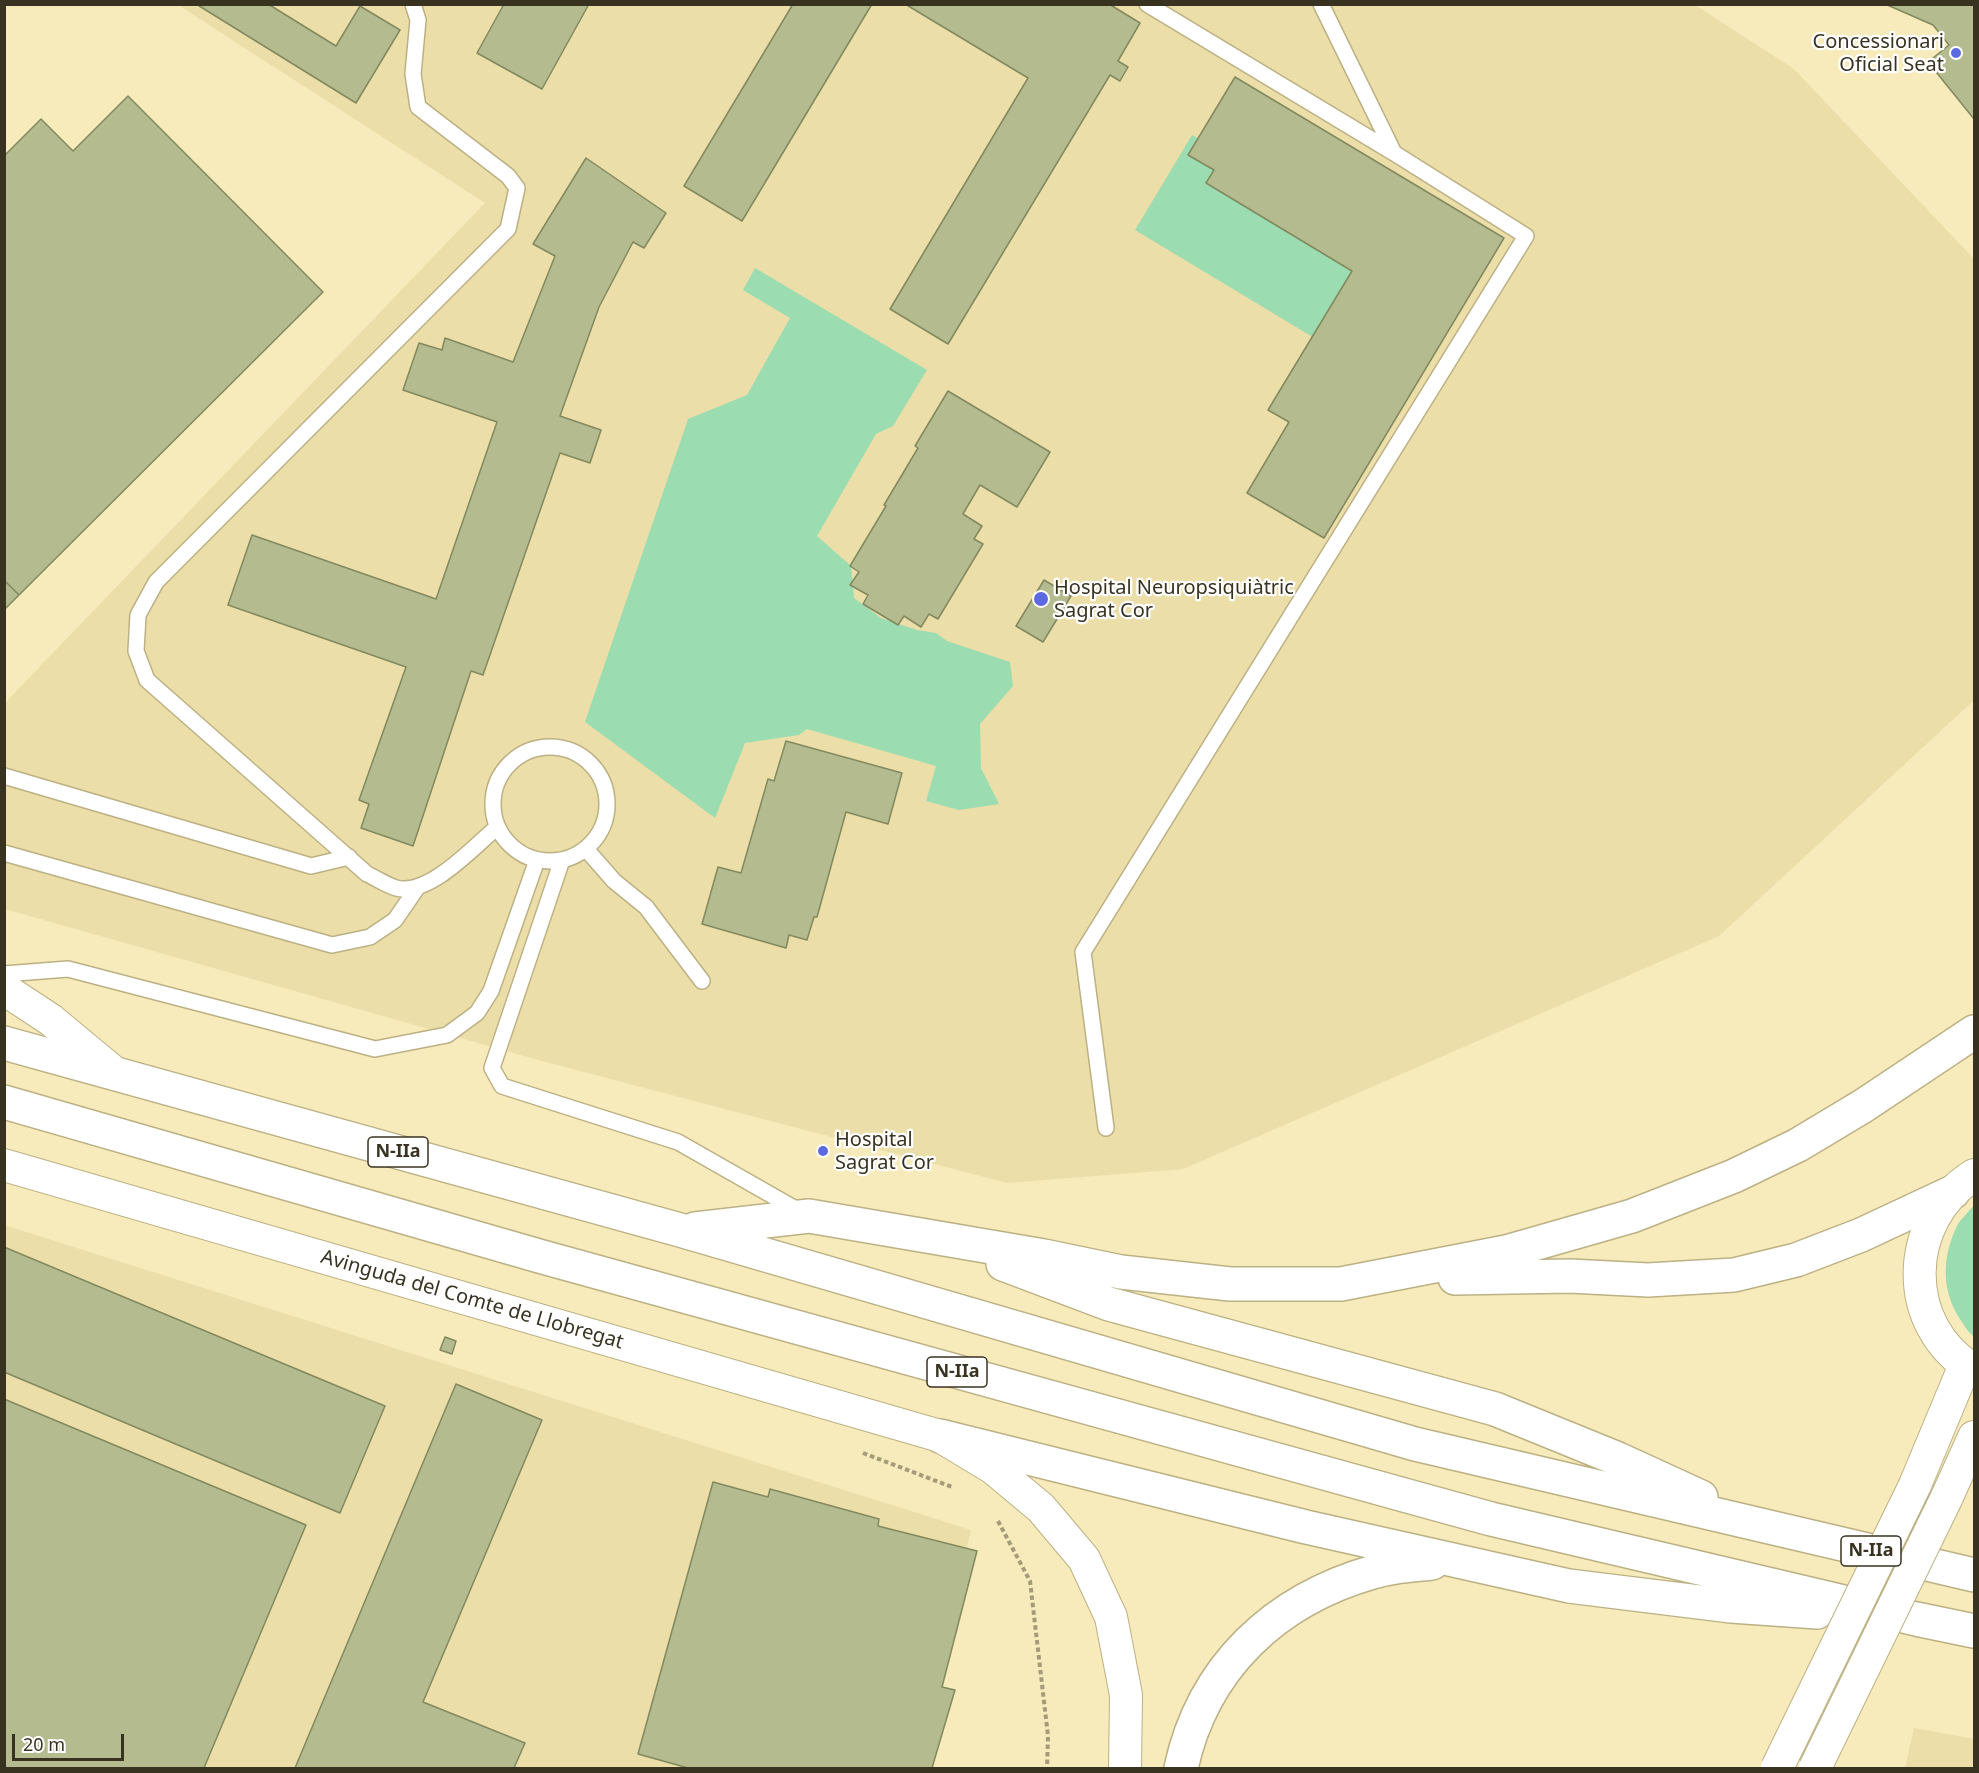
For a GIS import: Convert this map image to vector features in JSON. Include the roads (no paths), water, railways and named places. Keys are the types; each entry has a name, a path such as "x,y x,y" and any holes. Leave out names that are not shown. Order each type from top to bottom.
{"highway":[{"path":"680,1230 809,1216 1044,1256 1120,1272 1230,1284 1341,1284 1506,1252 1540,1243 1632,1216 1734,1176 1798,1145 1863,1106 1974,1032"},
{"name":"N-IIa","path":"4,1043 680,1230 1415,1444 1974,1575"},
{"name":"N-IIa","path":"4,1102 539,1256 1491,1519 1974,1631"},
{"path":"1381,1277 1570,1276 1648,1280 1734,1275 1796,1260 1861,1235 1964,1183"},
{"path":"932,1236 1109,1304 1495,1409 1618,1459 1768,1527"},
{"path":"940,1436 1306,1527 1569,1586 1731,1606 1916,1619"},
{"path":"1181,1768 1195,1723 1216,1683 1239,1652 1264,1627 1308,1596 1374,1571 1453,1559"}],"street":[{"path":"4,989 51,1020 116,1074"},
{"name":"Avinguda del Comte de Llobregat","path":"4,1164 940,1436 993,1468 1041,1508 1084,1559 1111,1617 1125,1695 1125,1768"},
{"path":"1777,1768 1970,1368 1947,1348 1933,1328 1924,1305 1919,1281 1920,1257 1926,1233 1937,1211 1964,1183"},
{"path":"1815,1768 1974,1437"}],"lane":[{"path":"412,4 418,20 413,74 418,107 508,176 517,188 508,229 156,582 138,615 136,651 147,680 367,874 397,889 417,888 437,878 496,828"},
{"path":"1106,1128 1083,952 1526,236 1394,153 1147,4"},
{"path":"1321,4 1394,153"},
{"path":"537,747 563,747 586,758 602,779 607,804 602,829 586,849 562,860 537,860 513,849 496,828 491,802 498,778 514,758 537,747"},
{"path":"4,776 311,866 349,857"},
{"path":"586,849 614,881 646,907 702,981"},
{"path":"4,853 332,945 370,937 395,920 417,888"},
{"path":"4,974 68,969 375,1049 447,1035 477,1013 491,991 537,860"},
{"path":"562,860 492,1068 501,1086 678,1142 809,1216"}],"place":[{"name":"Concessionari Oficial Seat","path":"1956,53"},
{"name":"Hospital Neuropsiquiàtric Sagrat Cor","path":"1041,599"},
{"name":"Hospital Sagrat Cor","path":"823,1151"}]}
